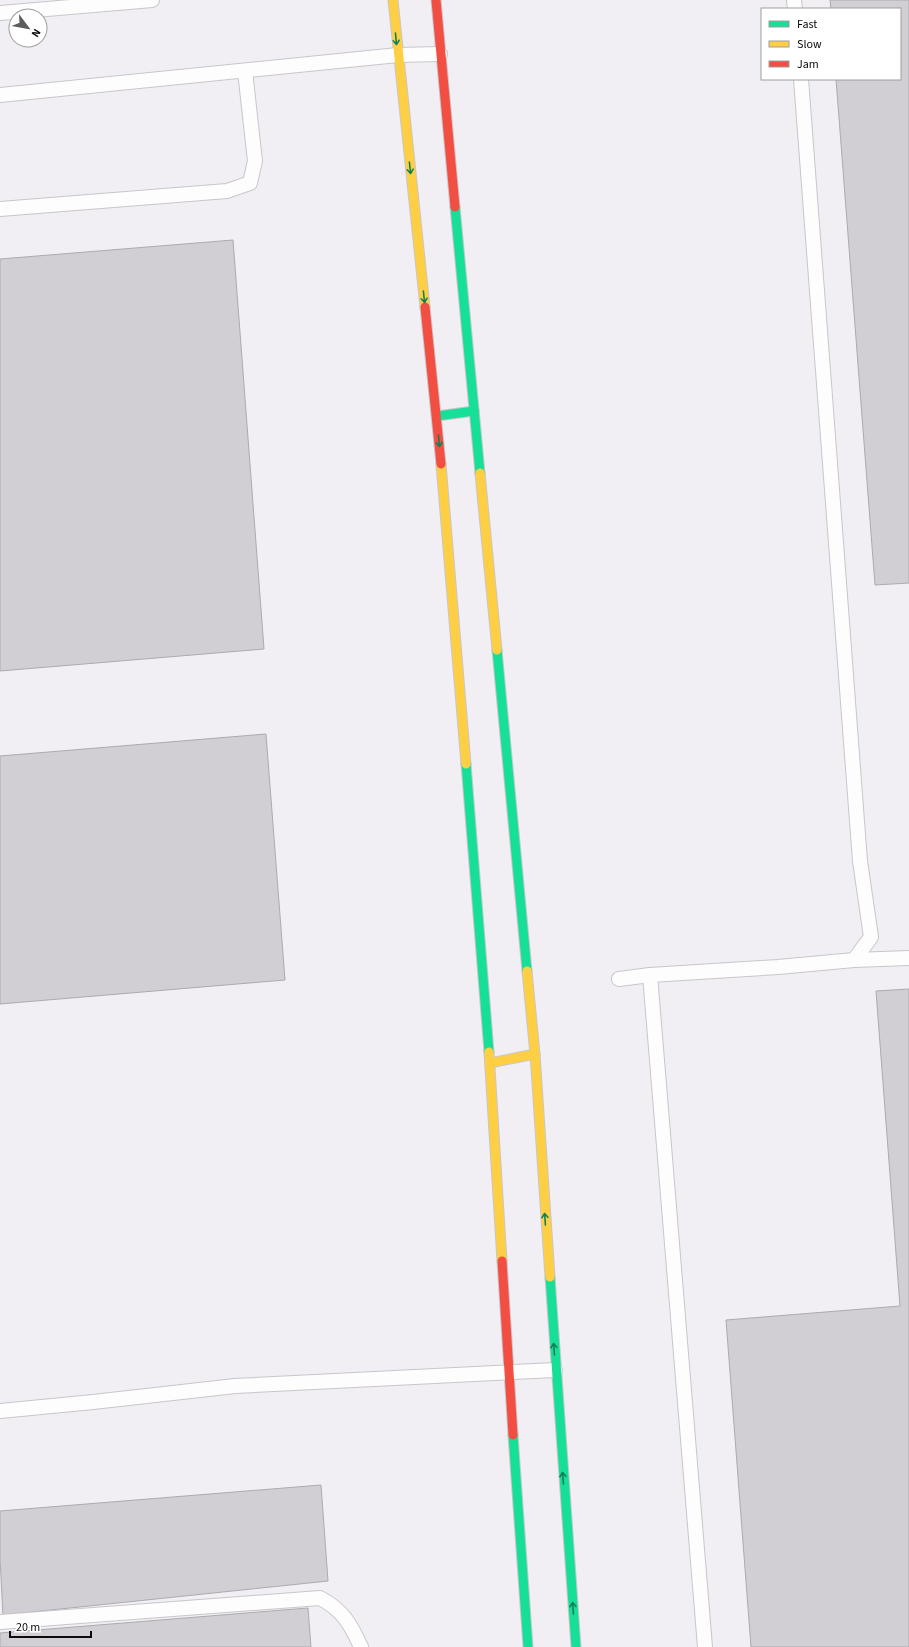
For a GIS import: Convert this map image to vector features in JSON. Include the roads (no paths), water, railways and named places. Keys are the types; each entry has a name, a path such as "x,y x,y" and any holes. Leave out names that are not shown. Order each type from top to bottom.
{"street":[{"path":"393,0 437,416 490,1063 508,1372 528,1647"},
{"path":"436,0 534,1054 555,1370 576,1647"},
{"path":"437,416 474,411"},
{"path":"490,1063 534,1054"}],"lane":[{"path":"0,13 152,0"},
{"path":"0,96 398,55 440,54"},
{"path":"0,209 227,191 250,183 255,161 245,71"},
{"path":"801,80 860,861 871,937 854,960"},
{"path":"619,979 650,975 778,967 854,960 909,958"},
{"path":"650,975 705,1647"},
{"path":"0,1411 235,1386 555,1370"},
{"path":"0,1622 320,1598 330,1603 350,1624 361,1647"}]}
